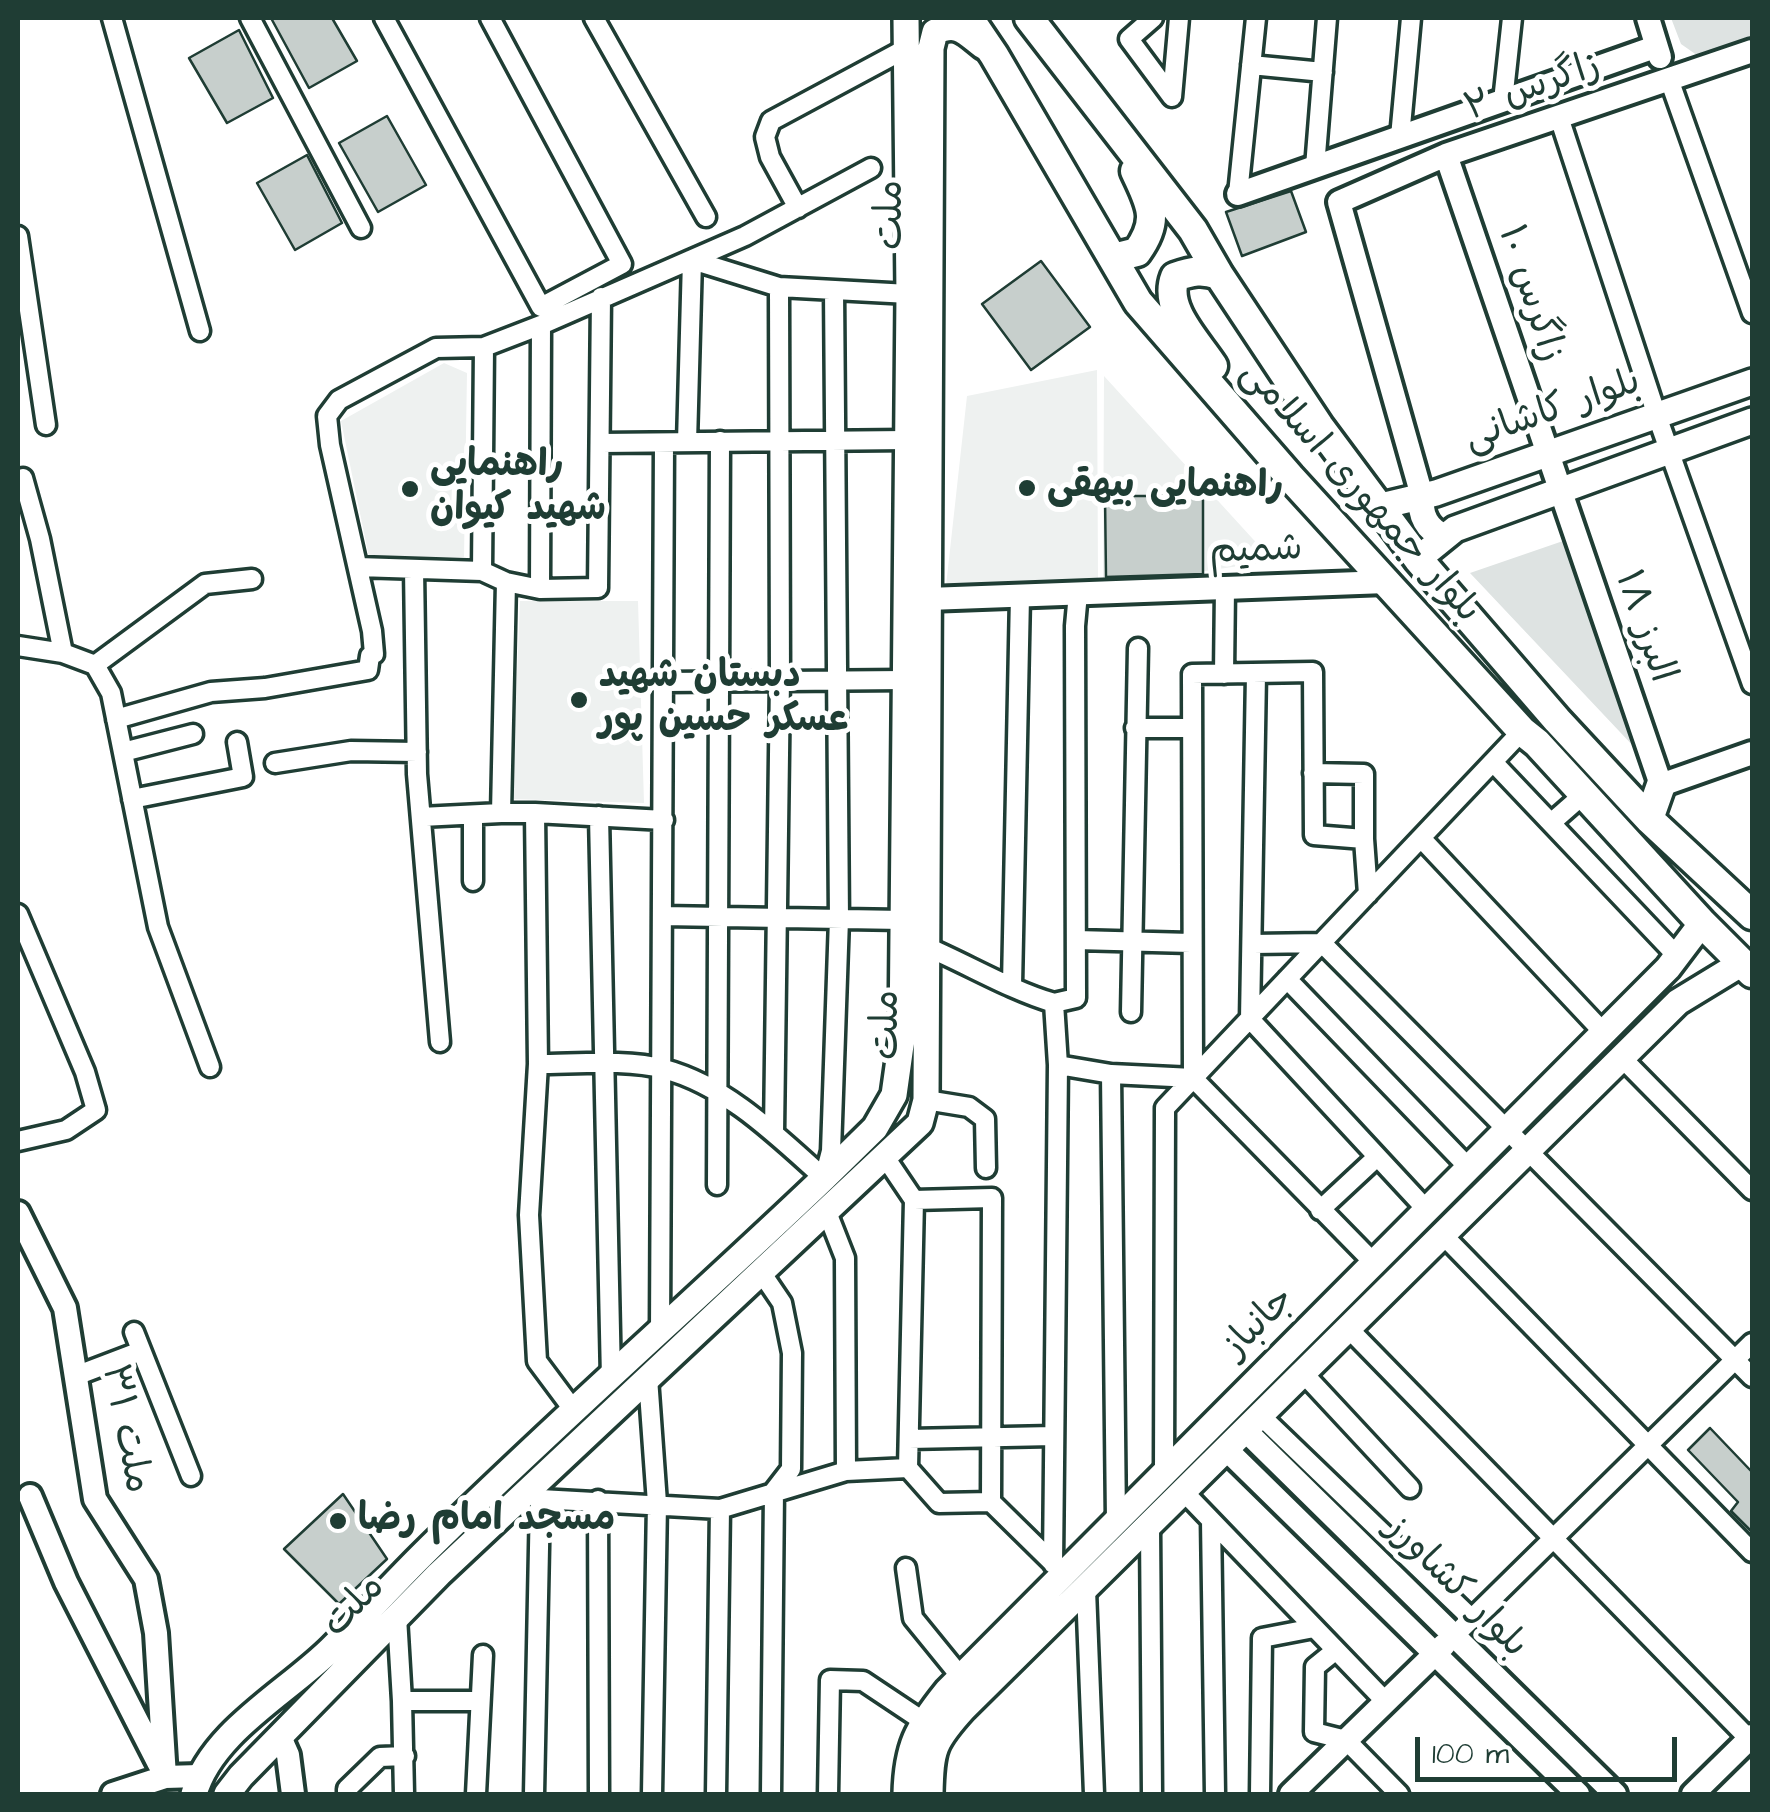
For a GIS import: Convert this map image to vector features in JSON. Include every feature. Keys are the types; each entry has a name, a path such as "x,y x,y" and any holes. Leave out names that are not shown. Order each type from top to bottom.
{"main road":[{"name":"ملت","path":"196,1785 222,1746 262,1706 319,1661 421,1555 528,1484 574,1412 610,1378 660,1333 885,1157 920,1123 926,1100 928,599 919,48 906,18"},
{"name":"بلوار جمهوری اسلامی","path":"969,18 994,54 1138,302 1522,732 1537,743 1747,968"},
{"name":"بلوار جمهوری اسلامی","path":"1029,18 1193,230 1319,426 1418,559 1556,720 1649,819 1752,915"},
{"path":"919,48 935,32 956,26 994,54"},
{"name":"ملت","path":"227,1794 528,1484 761,1272 831,1196 894,1095 902,1038 907,440 919,48"},
{"path":"1113,258 1136,252 1152,224 1149,202 1116,130"},
{"path":"1219,275 1204,270 1176,277 1170,290 1174,306 1268,450"},
{"name":"بلوار کاشانی","path":"1378,508 1752,382"},
{"name":"بلوار کاشانی","path":"1418,559 1455,529 1752,421"},
{"path":"1422,496 1425,521 1437,534 1446,537"},
{"path":"1649,819 1661,785"},
{"name":"جانباز","path":"930,1794 933,1750 957,1692 1058,1569 1116,1521 1374,1264 1425,1208 1678,956 1702,923"},
{"name":"جانباز","path":"906,1794 907,1760 923,1720 1086,1590 1678,1002 1747,968"},
{"path":"1226,1412 1254,1424"},
{"path":"1206,1432 1227,1450"},
{"path":"319,1661 336,1681"}],"street":[{"path":"112,18 200,331"},
{"path":"250,18 361,228"},
{"path":"384,18 541,307 622,264 490,18"},
{"path":"594,18 706,218"},
{"path":"1152,18 1129,39 1172,97 1179,18"},
{"path":"1256,18 1238,194 1656,46"},
{"path":"1315,168 1327,18"},
{"path":"1400,138 1412,18"},
{"path":"1502,101 1512,18"},
{"path":"1648,18 1752,313"},
{"path":"798,208 770,157 764,137 770,121 919,48"},
{"name":"زاگرس ۲","path":"1422,496 1339,202 1446,155 1752,51"},
{"path":"1251,65 1323,72"},
{"path":"1558,117 1656,416 1752,684"},
{"name":"زاگرس ۱۰","path":"1446,155 1559,492"},
{"path":"116,719 211,692 264,688 368,670 370,656 374,654 372,630 330,445 328,416 339,400 436,348 484,347 692,260 871,168"},
{"path":"18,236 46,425"},
{"path":"692,260 779,287 910,294"},
{"path":"687,442 692,260"},
{"path":"774,1134 780,679 779,287"},
{"path":"834,290 839,919 830,1151 831,1196 845,1258 846,1471"},
{"path":"358,568 482,571 506,582 540,589 598,588 601,297"},
{"path":"540,589 541,325"},
{"path":"482,571 484,347"},
{"path":"601,444 907,440"},
{"path":"660,1333 664,442"},
{"path":"717,1185 720,442"},
{"path":"18,480 23,478 40,539 62,653"},
{"name":"البرز ۱۸","path":"1559,492 1661,785"},
{"path":"414,569 417,752 440,1042"},
{"path":"95,665 205,584 252,578"},
{"path":"501,813 506,582"},
{"name":"شمیم","path":"928,599 1386,582"},
{"path":"1224,674 1225,588"},
{"path":"927,947 1026,995 1054,1003 1076,998 1078,594"},
{"path":"1012,985 1020,596"},
{"path":"18,646 62,653 95,665 111,693 158,927 210,1068"},
{"path":"1131,1012 1138,648"},
{"path":"1364,838 1314,836 1313,672 1192,674 1193,1078 1374,1264"},
{"path":"1256,674 1250,1018 1425,1208"},
{"path":"665,682 905,680"},
{"path":"1135,728 1192,728"},
{"path":"1164,1473 1165,1108 1522,732"},
{"path":"123,752 194,734"},
{"path":"132,799 243,777 236,742"},
{"path":"274,763 351,751 417,752"},
{"path":"1661,785 1752,753"},
{"path":"1493,762 1678,956"},
{"path":"1312,773 1364,774 1368,894"},
{"path":"1551,823 1584,794"},
{"path":"421,818 535,813 664,820"},
{"path":"535,813 538,1064 528,1216 537,1361 574,1412"},
{"path":"473,815 473,881"},
{"path":"598,816 610,1378"},
{"path":"1421,838 1604,1032"},
{"path":"18,914 85,1072 96,1110 66,1130 18,1141"},
{"path":"664,916 903,920"},
{"path":"1076,940 1191,943"},
{"path":"1253,944 1322,943 1752,1377"},
{"path":"1287,979 1469,1168"},
{"path":"1054,1003 1058,1065 1053,1436 1058,1569"},
{"path":"1622,1058 1752,1190"},
{"path":"538,1064 662,1068 716,1089 774,1134 831,1196"},
{"path":"1058,1065 1111,1074 1193,1078"},
{"path":"1111,1074 1116,1521"},
{"path":"926,1100 969,1107 985,1119 986,1168"},
{"path":"885,1157 914,1200 908,1468 940,1503 991,1502"},
{"path":"1320,1210 1376,1158"},
{"path":"914,1200 992,1198 991,1502 1058,1569"},
{"name":"ملت ۳۱","path":"18,1214 65,1308 95,1499 146,1580 156,1632 165,1777"},
{"path":"1443,1235 1752,1552"},
{"path":"761,1272 782,1303 792,1353 791,1469 774,1491 771,1794"},
{"path":"1349,1328 1752,1739 1693,1794"},
{"path":"134,1332 191,1476"},
{"path":"1292,1794 1752,1342"},
{"path":"78,1375 141,1351"},
{"path":"1304,1374 1410,1488"},
{"path":"648,1378 657,1503 652,1794"},
{"path":"1254,1424 1471,1618"},
{"name":"بلوار کشاورز","path":"1254,1424 1454,1636 1615,1794"},
{"path":"909,1438 1053,1436"},
{"name":"بلوار کشاورز","path":"1227,1450 1578,1794"},
{"path":"534,1794 528,1484 598,1500 720,1508 846,1471 908,1468"},
{"path":"1184,1492 1386,1702"},
{"path":"30,1496 66,1582 165,1777"},
{"path":"598,1500 599,1794"},
{"path":"716,1794 720,1508"},
{"path":"1211,1520 1215,1794"},
{"path":"1150,1526 1152,1794"},
{"path":"906,1568 913,1618 957,1692"},
{"path":"1086,1590 1094,1794"},
{"path":"398,1617 404,1794"},
{"path":"1260,1794 1262,1638 1314,1628"},
{"path":"1336,1650 1315,1667 1314,1732 1346,1740 1399,1794"},
{"path":"476,1794 484,1655"},
{"path":"828,1794 830,1680 863,1681 923,1720"},
{"path":"402,1701 480,1701"},
{"path":"280,1737 288,1755 293,1794"},
{"path":"348,1794 348,1789 380,1757 405,1756"},
{"path":"113,1794 165,1777 196,1785"}],"shaded area":[{"path":"1671,18 1752,18 1752,43 1701,58 1681,44"},
{"name":"راهنمایی شهید کیوان","path":"444,363 467,373 464,557 369,557 341,421"},
{"name":"راهنمایی بیهقی","path":"1097,370 1098,581 946,586 967,396"},
{"path":"1104,376 1273,561 1103,586"},
{"path":"1563,541 1636,749 1470,573"},
{"name":"دبستان شهید عسکر حسین پور","path":"520,601 638,601 644,803 512,799"}],"building":[{"path":"271,18 332,18 357,61 309,88"},
{"path":"239,30 273,98 227,123 189,58"},
{"path":"387,116 426,185 378,212 339,143"},
{"path":"307,155 342,223 295,250 257,183"},
{"path":"1291,191 1306,232 1242,256 1226,212"},
{"path":"1041,261 1090,327 1031,370 982,304"},
{"path":"1105,496 1203,496 1203,574 1106,577"},
{"path":"1710,1428 1752,1472 1752,1532 1731,1511 1738,1502 1688,1450"},
{"name":"مسجد امام رضا","path":"343,1494 387,1559 339,1604 284,1549"}],"place":[{"name":"راهنمایی بیهقی","path":"1027,488"},
{"name":"راهنمایی شهید کیوان","path":"410,489"},
{"name":"دبستان شهید عسکر حسین پور","path":"579,700"},
{"name":"مسجد امام رضا","path":"338,1521"}]}
